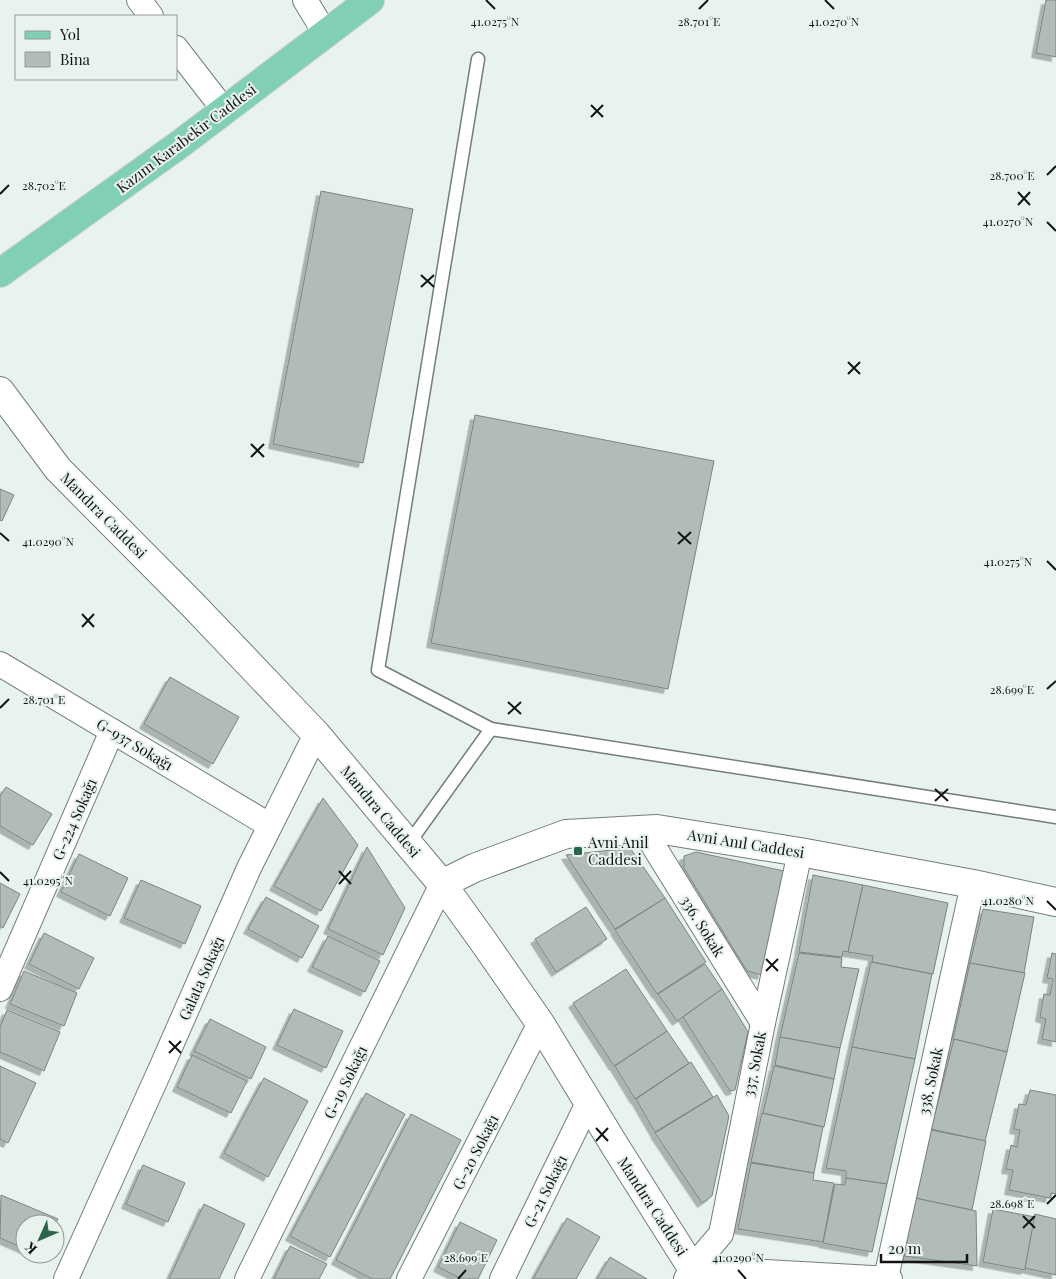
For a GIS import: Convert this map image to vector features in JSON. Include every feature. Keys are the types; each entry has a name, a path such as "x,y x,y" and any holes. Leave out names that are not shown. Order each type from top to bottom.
{"main road":[{"name":"Kazım Karabekir Caddesi","path":"0,273 224,110 370,0"}],"street":[{"path":"139,0 151,15"},
{"path":"306,0 325,33"},
{"path":"178,51 224,110"},
{"name":"Mandıra Caddesi","path":"0,391 58,469 192,604 316,734 442,884 540,1024 693,1275"},
{"name":"G-937 Sokağı","path":"0,664 269,825"},
{"name":"G-224 Sokağı","path":"0,989 112,731"},
{"name":"Galata Sokağı","path":"66,1279 248,868 316,734"},
{"name":"336. Sokak","path":"643,829 763,1023"},
{"name":"Avni Anıl Caddesi","path":"442,884 474,868 566,834 657,829 800,852 973,884 1056,902"},
{"name":"337. Sokak","path":"693,1275 722,1234 763,1023 800,852"},
{"name":"G-19 Sokağı","path":"247,1279 442,884"},
{"name":"338. Sokak","path":"886,1278 973,884"},
{"name":"G-20 Sokağı","path":"409,1279 540,1024"},
{"name":"G-21 Sokağı","path":"502,1279 588,1103"},
{"path":"693,1275 890,1279"}],"lane":[{"path":"478,59 378,670 491,728 1056,817"},
{"path":"409,843 491,728"}],"building":[{"path":"1046,0 1056,0 1056,57 1036,53"},
{"path":"321,191 413,209 363,463 273,444"},
{"path":"475,415 714,461 668,689 431,643"},
{"path":"0,489 14,495 2,521 0,520"},
{"path":"170,677 239,717 213,764 144,724"},
{"path":"6,787 52,814 33,845 0,826 0,796"},
{"path":"323,798 358,845 321,911 274,886"},
{"path":"367,847 405,908 383,955 328,929"},
{"path":"630,848 665,898 615,929 566,855"},
{"path":"696,852 784,871 762,975 747,971 684,868 684,856"},
{"path":"79,854 128,878 110,916 61,892"},
{"path":"813,875 863,885 848,952 843,951 842,957 799,952"},
{"path":"141,880 201,906 185,944 124,918"},
{"path":"0,883 20,894 3,928 0,926"},
{"path":"863,885 948,903 933,974 872,962 873,956 848,952"},
{"path":"266,897 319,926 302,958 248,929"},
{"path":"665,898 706,962 657,994 615,930"},
{"path":"586,907 607,939 556,972 535,939"},
{"path":"983,909 1034,917 1024,973 970,963"},
{"path":"44,933 94,958 79,989 29,964"},
{"path":"328,936 380,961 365,992 312,967"},
{"path":"799,953 842,958 841,967 859,969 840,1048 780,1037"},
{"path":"1052,953 1056,954 1056,1042 1042,1039 1046,1019 1040,1017 1044,994 1050,995 1053,979 1047,978"},
{"path":"871,962 932,974 915,1059 852,1047"},
{"path":"970,963 1025,973 1007,1052 953,1039"},
{"path":"705,964 722,989 677,1021 658,994"},
{"path":"626,969 667,1031 614,1066 573,1003"},
{"path":"24,971 77,993 64,1026 10,1004"},
{"path":"722,989 748,1032 735,1090 730,1091 683,1017"},
{"path":"294,1009 343,1031 326,1068 277,1045"},
{"path":"7,1010 60,1032 44,1071 0,1052 0,1027"},
{"path":"210,1019 266,1047 251,1079 194,1051"},
{"path":"667,1031 689,1063 635,1099 615,1066"},
{"path":"780,1037 840,1048 834,1079 775,1065"},
{"path":"954,1039 1007,1052 985,1141 931,1129"},
{"path":"852,1047 915,1059 887,1184 846,1178 846,1171 826,1168"},
{"path":"192,1055 247,1081 231,1113 177,1087"},
{"path":"691,1062 713,1097 655,1132 636,1099"},
{"path":"0,1066 36,1083 8,1143 0,1139"},
{"path":"774,1066 834,1079 824,1127 763,1113"},
{"path":"264,1078 308,1101 268,1177 224,1153"},
{"path":"1030,1090 1056,1095 1056,1194 1051,1193 1050,1198 1009,1190 1013,1170 1006,1169 1011,1145 1017,1147 1020,1130 1014,1129 1019,1104 1026,1105"},
{"path":"366,1093 405,1114 330,1257 290,1236"},
{"path":"717,1095 729,1116 712,1196 702,1203 655,1133"},
{"path":"762,1113 823,1127 814,1173 751,1162"},
{"path":"411,1114 461,1140 390,1279 372,1279 336,1260"},
{"path":"931,1130 986,1141 972,1210 915,1198"},
{"path":"751,1163 814,1173 813,1180 834,1183 823,1242 738,1229"},
{"path":"143,1165 185,1183 168,1222 126,1204"},
{"path":"846,1178 887,1184 872,1252 823,1243 835,1184 845,1185"},
{"path":"1,1195 46,1214 15,1214 15,1245 0,1238"},
{"path":"915,1198 976,1211 977,1266 904,1256"},
{"path":"204,1204 245,1224 219,1279 169,1279"},
{"path":"993,1209 1035,1217 1025,1270 983,1262"},
{"path":"1035,1214 1056,1219 1056,1275 1025,1268"},
{"path":"567,1218 600,1237 576,1279 533,1279"},
{"path":"460,1222 497,1240 478,1279 462,1279 438,1267"},
{"path":"290,1246 327,1264 319,1279 274,1279"},
{"path":"610,1257 647,1279 597,1279"}],"place":[{"name":"Avni Anil Caddesi","path":"578,851"}]}
